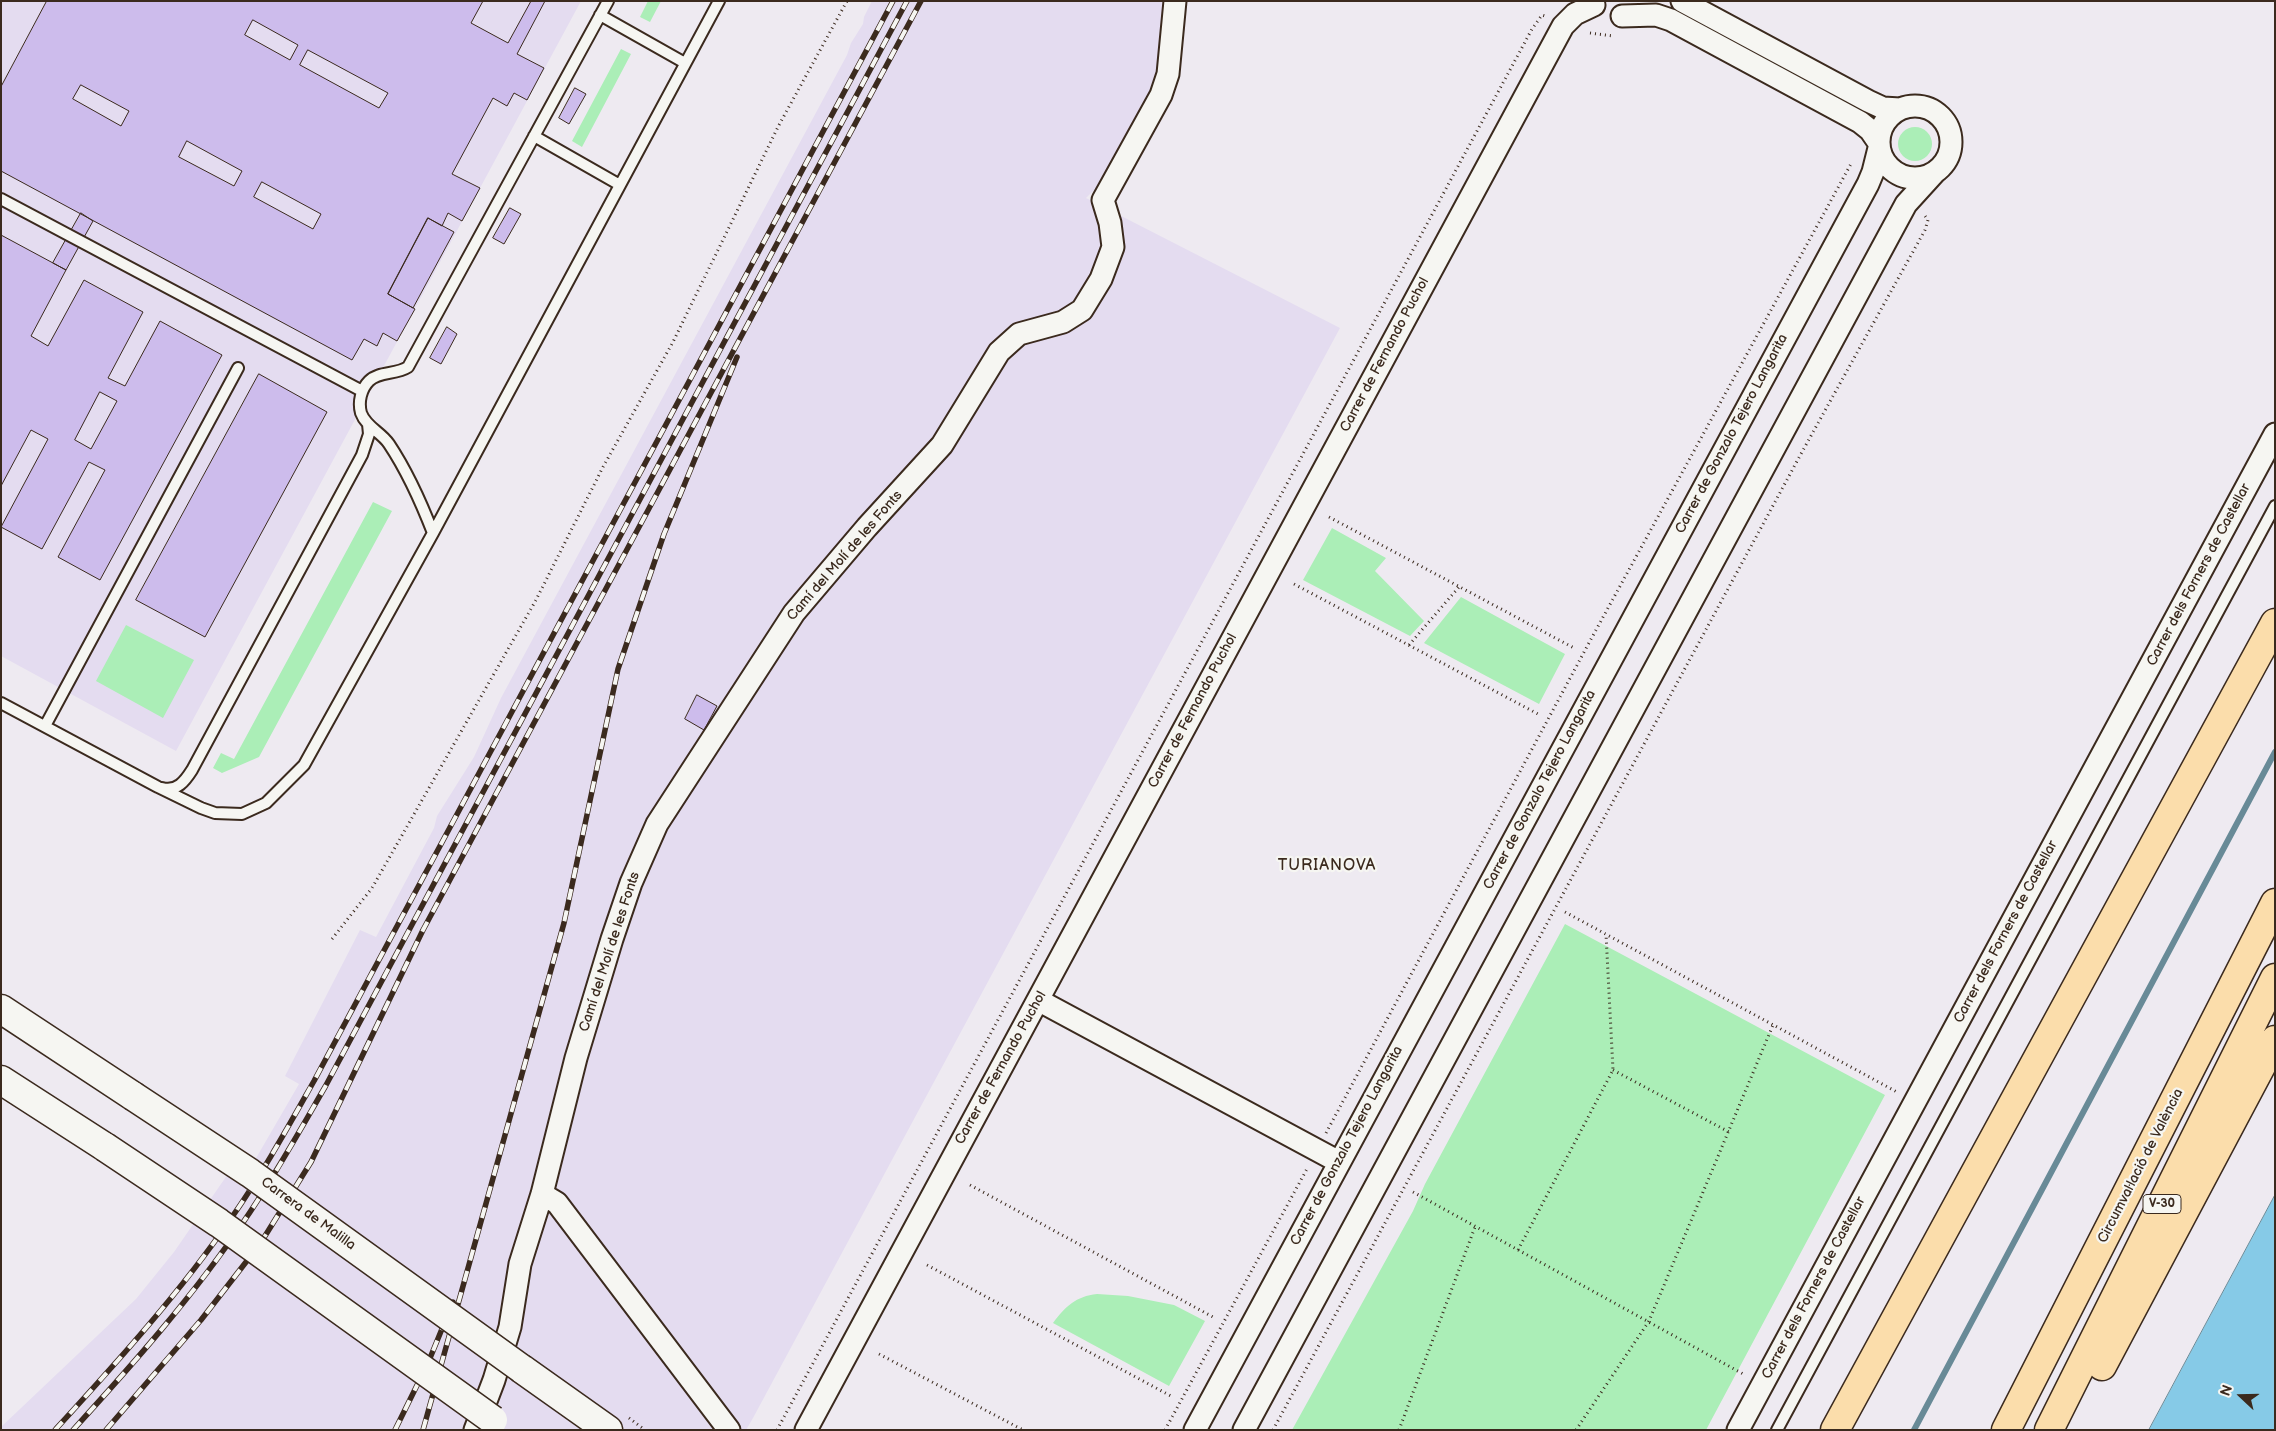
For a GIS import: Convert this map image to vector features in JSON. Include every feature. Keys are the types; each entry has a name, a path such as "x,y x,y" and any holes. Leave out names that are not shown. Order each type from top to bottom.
{"highway":[{"path":"1835,1430 2275,623"},
{"name":"Circumval·lació de València","path":"2006,1430 2275,903"},
{"name":"V-30","path":"2048,1430 2275,978"},
{"path":"2068,1430 2275,1040"}],"street":[{"name":"Camí del Molí de les Fonts","path":"492,1426 494,1380 510,1327 520,1264 542,1194 576,1058 612,939 632,883 657,824 794,613 867,527 942,445 999,352 1019,334 1063,322 1082,310 1101,280 1113,248 1110,223 1103,200 1161,95 1168,74 1175,1"},
{"path":"1622,16 1634,12 1647,1"},
{"path":"1244,1430 1902,211 1912,195 1944,162 1950,151 1951,138 1948,127 1933,110 1911,106 1900,109 1883,108 1682,1"},
{"path":"1592,3 1609,14 1622,16 1656,15 1671,20 1860,122 1870,130 1890,168 1900,175 1919,178 1936,171"},
{"name":"Carrer de Fernando Puchol","path":"806,1430 1563,26 1575,14 1592,3"},
{"path":"1879,146 1884,124 1900,109"},
{"name":"Carrer de Gonzalo Tejero Langarita","path":"1194,1430 1868,184 1874,172 1879,146"},
{"name":"Carrer dels Forners de Castellar","path":"1738,1430 2275,434"},
{"path":"1038,1000 1339,1162"},
{"name":"Carrera de Malilla","path":"1,1009 250,1173 608,1430"},
{"path":"1,1080 219,1223 492,1426"},
{"path":"542,1194 557,1203 729,1430"}],"lane":[{"path":"433,533 414,488 388,442 368,424 362,415 360,405 362,391 370,380 381,375 400,372 408,367 608,1"},
{"path":"1,702 158,788 215,812 242,814 266,803 304,765 433,533 719,1"},
{"path":"600,15 685,63"},
{"path":"534,136 620,185"},
{"path":"1,198 362,391"},
{"path":"45,726 238,368"},
{"path":"158,788 168,790 177,788 185,781 192,770 362,455 369,434 368,424"},
{"path":"1777,1430 2275,506"}],"path":[{"path":"332,939 372,888 536,600 603,467 673,342 779,125 847,1"},
{"path":"1165,1430 1590,641 1847,172"},
{"path":"1273,1430 1416,1170 1797,460 1923,232 1928,220 1926,214"},
{"path":"1329,517 1574,648"},
{"path":"1294,584 1538,714"},
{"path":"1409,645 1459,587"},
{"path":"1564,912 1897,1092"},
{"path":"1518,1250 1614,1070 1606,934"},
{"path":"1576,1430 1649,1321 1773,1025"},
{"path":"1614,1070 1729,1132"},
{"path":"970,1185 1214,1318"},
{"path":"1413,1192 1745,1374"},
{"path":"1399,1430 1476,1226"},
{"path":"927,1265 1171,1396"},
{"path":"879,1354 1023,1430"}],"shaded area":[{"path":"1,1 581,1 176,751 1,656"},
{"path":"872,1 1167,1 1158,75 1148,102 1102,182 1086,198 1340,328 746,1430 1,1430 1,1427 136,1299 174,1252 230,1171 248,1172 299,1084 285,1076 360,930 376,937 434,828 437,816 474,757 501,698 847,55"}],"green space":[{"path":"648,1 661,1 650,22 640,17"},
{"path":"621,49 631,54 582,147 572,141"},
{"path":"1915,127 1922,128 1927,132 1931,137 1931,151 1927,156 1922,160 1915,161 1908,160 1903,156 1899,151 1898,144 1899,137 1903,132 1908,128"},
{"path":"373,502 392,511 259,757 222,773 213,768 221,753 234,759"},
{"path":"1332,528 1386,558 1375,571 1424,621 1410,636 1303,580"},
{"path":"1461,597 1565,654 1539,704 1424,643"},
{"path":"126,625 194,660 163,718 96,681"},
{"path":"1565,924 1885,1095 1706,1430 1292,1430 1413,1211 1425,1184"},
{"path":"1097,1294 1128,1296 1174,1305 1205,1321 1169,1386 1053,1323 1072,1303 1083,1297"}],"water":[{"path":"2275,1195 2275,1430 2149,1430"}],"building":[{"path":"47,1 483,1 471,23 508,43 531,1 545,1 517,54 544,68 527,100 514,93 507,106 493,98 452,174 480,188 462,221 448,213 442,226 428,218 388,294 415,309 397,341 383,333 377,346 364,339 352,360 1,171 1,87","holes":["253,20 298,45 290,60 245,35","308,50 388,93 379,108 300,65","81,85 129,111 121,126 73,99","187,141 242,171 234,186 179,157","262,182 321,214 313,229 254,197"]},
{"path":"575,88 586,94 569,124 559,118"},
{"path":"510,208 521,214 504,244 493,238"},
{"path":"81,213 93,221 66,270 53,263"},
{"path":"428,218 454,232 413,308 388,294"},
{"path":"1,235 66,270 31,336 48,346 84,280 143,312 108,378 125,386 160,321 222,355 100,580 58,557 105,470 89,462 42,549 1,527 48,439 31,430 1,486","holes":["100,392 117,401 91,449 75,440"]},
{"path":"447,327 457,334 441,364 430,358"},
{"path":"259,374 327,412 205,637 136,600"},
{"path":"697,695 717,706 704,730 685,719"}],"waterway":[{"path":"1914,1430 2275,752"}],"railway":[{"path":"55,1430 125,1353 191,1273 232,1217 274,1150 314,1081 893,1"},
{"path":"73,1430 141,1354 205,1275 255,1204 296,1138 907,1"},
{"path":"106,1430 201,1320 260,1244 311,1162 423,930 921,1"},
{"path":"423,1430 564,923 618,669 664,534 737,357"},
{"path":"395,1430 428,1363 453,1302"}],"district":[{"name":"TURIANOVA","path":"1327,866"}]}
